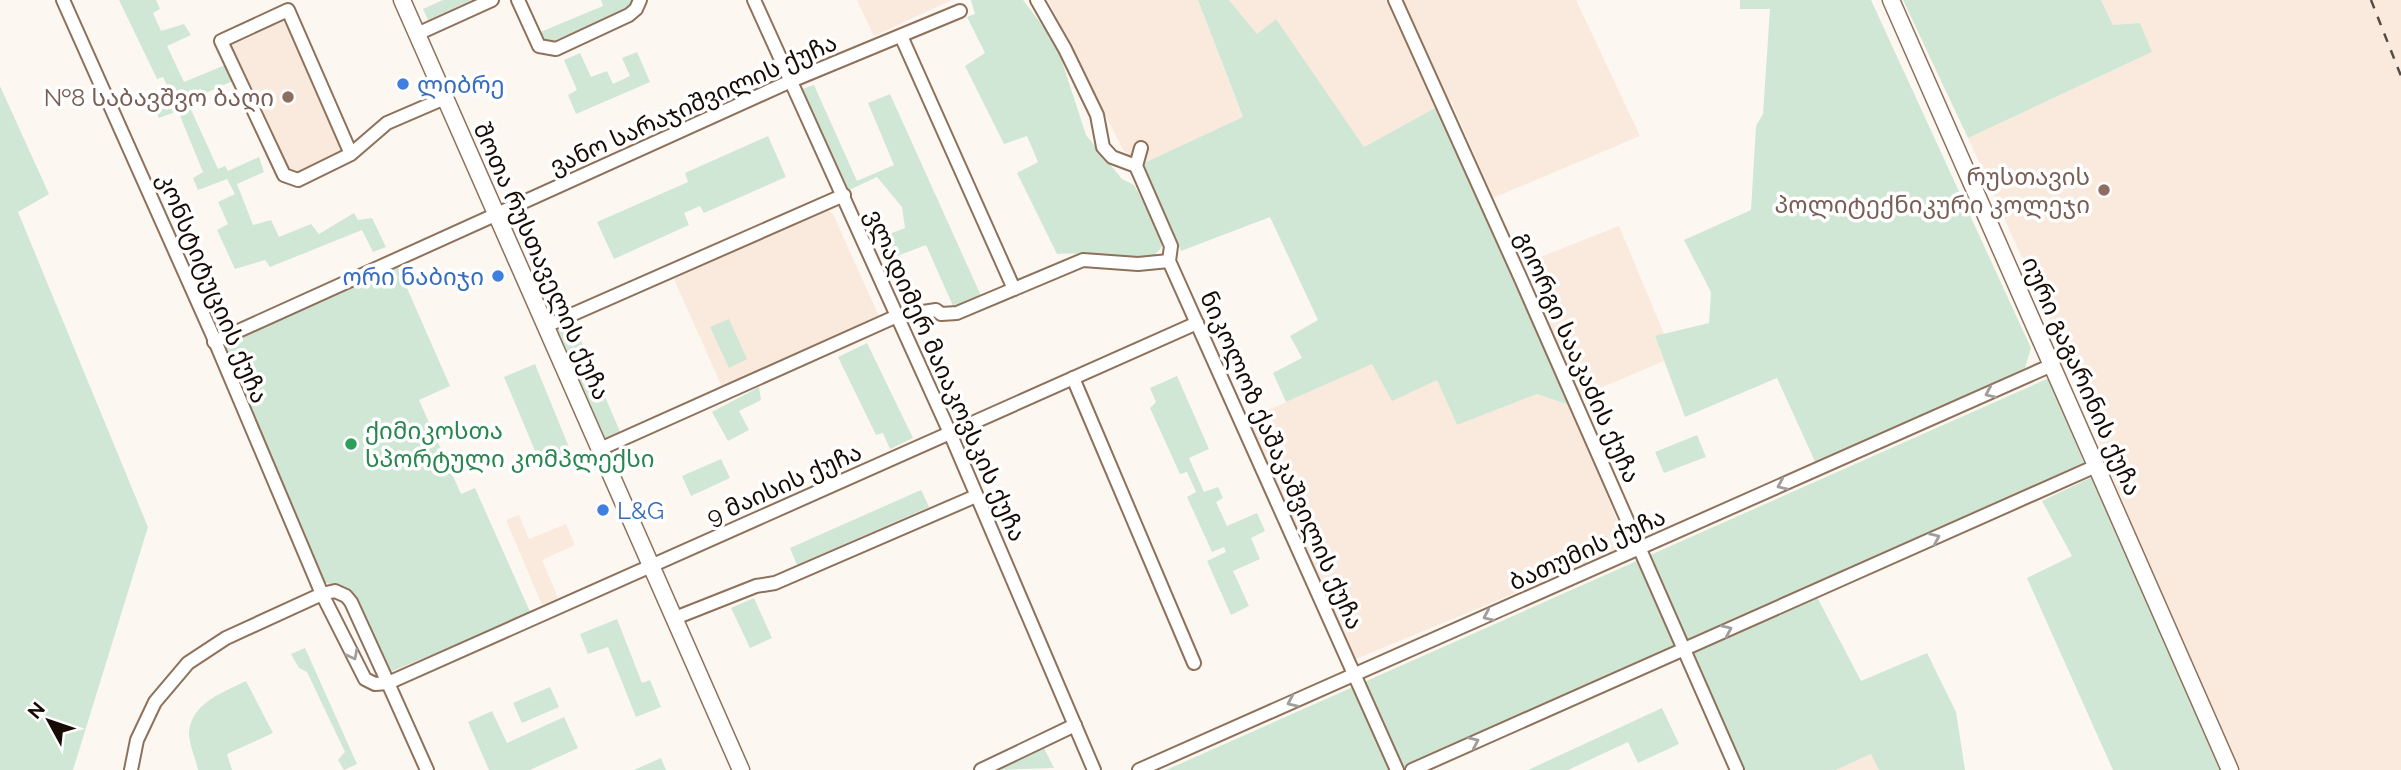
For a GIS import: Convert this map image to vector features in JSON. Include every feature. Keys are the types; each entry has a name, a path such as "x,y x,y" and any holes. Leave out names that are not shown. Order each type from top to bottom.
{"street":[{"name":"კონსტიტუციის ქუჩა","path":"63,0 322,594 365,680 375,684 388,683"},
{"name":"შოთა რუსთაველის ქუჩა","path":"402,0 741,770"},
{"path":"417,34 492,0"},
{"path":"518,0 538,46 556,49 629,15 640,0"},
{"name":"ვლადიმერ მაიაკოვსკის ქუჩა","path":"754,0 950,433 1094,770"},
{"path":"1038,0 1065,48 1097,115 1103,148 1112,157 1136,166 1141,148"},
{"name":"გიორგი სააკაძის ქუჩა","path":"1395,0 1737,770"},
{"name":"იური გაგარინის ქუჩა","path":"1891,0 2230,770"},
{"path":"351,154 288,10 221,41 284,174 298,180 351,154 387,123 445,98"},
{"name":"ვანო სარაჯიშვილის ქუჩა","path":"214,342 791,81 960,10"},
{"path":"901,36 1014,289"},
{"name":"ნიკოლოზ ქაშაკაშვილის ქუჩა","path":"1136,166 1171,246 1169,261 1396,770"},
{"path":"546,326 844,195"},
{"path":"600,449 897,316 936,310 941,314 957,313 1083,260 1138,264 1169,261"},
{"name":"9 მაისის ქუჩა","path":"388,683 1197,323"},
{"name":"ბათუმის ქუჩა","path":"1139,770 2052,365"},
{"path":"1073,378 1194,663"},
{"path":"1412,770 2096,466"},
{"path":"674,618 756,586 775,583 976,496"},
{"path":"131,770 137,740 155,702 188,663 226,638 322,594 335,591 346,596 351,602 426,770"},
{"path":"981,770 1075,725"}],"shaded area":[{"path":"857,0 952,0 874,36"},
{"path":"1048,0 1198,0 1243,118 1142,164 1123,150"},
{"path":"1229,0 1576,0 1640,136 1493,198 1451,100 1364,147 1276,20 1257,34"},
{"path":"2101,0 2401,0 2401,770 2240,770 2144,556 2057,335 1968,138 2152,52 2113,25"},
{"name":"№8 საბავშვო ბაღი","path":"287,14 345,152 298,173 287,170 228,42"},
{"path":"826,208 833,214 879,316 874,323 723,389 674,279"},
{"path":"1619,226 1664,334 1655,337 1664,361 1577,398 1537,300 1543,288 1530,261"},
{"path":"1373,363 1437,380 1457,425 1537,394 1569,405 1628,546 1356,659 1246,420"},
{"path":"519,515 529,539 566,524 575,545 542,560 558,598 542,605 506,520"},
{"path":"1872,754 1879,770 1836,770"}],"green space":[{"path":"119,0 156,0 160,9 153,13 161,31 184,24 191,35 167,46 184,82 225,65 233,81 187,101 218,169 225,166 228,171 259,157 264,172 237,184 253,225 271,220 279,237 311,224 319,234 354,213 358,220 372,218 386,247 373,252 362,230 270,267 265,260 235,269 217,230 228,224 218,202 235,194 227,179 198,190 193,178 203,172 178,111 159,118 151,104 172,95 163,77 157,79"},
{"path":"443,0 472,0 428,20 423,9"},
{"path":"601,0 634,0 630,9 548,43 541,40 538,33 603,6"},
{"path":"971,0 1023,0 1056,43 1086,135 1122,179 1134,185 1163,239 1161,248 1152,258 1057,254 1017,173 1038,162 1027,136 1004,144 965,66 985,53 967,17 975,14"},
{"path":"1198,0 1229,0 1257,34 1276,19 1364,147 1437,107 1569,405 1537,394 1457,425 1437,380 1392,401 1372,364 1286,402 1273,373 1302,358 1290,336 1318,320 1270,217 1181,251 1142,164 1243,117"},
{"path":"1740,0 1871,0 2031,348 2025,368 1817,466 1777,378 1685,417 1655,336 1709,323 1711,292 1684,240 1751,210 1756,126 1763,114 1770,9 1740,9"},
{"path":"1903,0 2101,0 2113,25 2140,23 2152,52 1968,138"},
{"path":"637,52 650,82 576,114 568,95 577,90 564,60 580,53 591,77 607,71 613,84 630,76 622,58"},
{"path":"814,85 857,181 894,165 868,103 890,94 982,298 954,308 926,245 884,261 876,239 905,228 902,207 877,177 849,190 802,89"},
{"path":"0,86 49,194 18,212 148,527 73,770 0,770"},
{"path":"768,136 786,177 704,213 700,206 684,213 689,225 614,259 597,222 688,182 685,173"},
{"name":"ქიმიკოსთა სპორტული კომპლექსი","path":"396,263 450,386 419,400 461,494 475,488 531,614 390,672 353,596 321,581 222,344"},
{"path":"729,319 747,359 729,368 710,327"},
{"path":"573,322 621,434 604,441 556,329"},
{"path":"867,343 913,438 890,449 883,433 876,435 838,357"},
{"path":"535,364 571,452 541,465 504,377"},
{"path":"1177,376 1209,449 1189,458 1204,492 1218,487 1223,498 1216,502 1227,526 1257,513 1265,531 1251,538 1260,559 1233,571 1249,606 1231,615 1207,561 1226,552 1224,547 1212,552 1187,497 1196,492 1187,472 1180,474 1150,408 1156,402 1150,388"},
{"path":"2049,378 2084,463 1397,770 1166,770"},
{"path":"759,387 761,400 739,411 749,430 728,441 712,412"},
{"path":"1697,435 1706,457 1664,473 1655,452"},
{"path":"721,459 730,478 691,496 682,476"},
{"path":"2092,477 2221,770 2113,770 2027,578 2072,556 2042,501"},
{"path":"921,490 929,507 797,565 790,548"},
{"path":"1817,597 1861,681 1927,653 1956,712 1965,770 1879,770 1871,754 1836,770 1744,770 1693,650"},
{"path":"754,598 772,638 750,648 731,608"},
{"path":"617,619 642,683 650,680 661,707 636,717 608,647 588,654 580,634"},
{"path":"305,648 357,764 344,770 338,760 345,752 307,672 299,668 291,654"},
{"path":"246,681 273,733 227,754 232,770 198,770 189,735 196,712 219,694"},
{"path":"550,687 559,707 522,723 513,703"},
{"path":"1662,708 1679,744 1638,763 1628,742 1568,770 1528,770"},
{"path":"492,711 507,743 564,717 578,748 530,770 489,770 468,722"},
{"path":"1043,746 1054,768 993,770"},
{"path":"661,758 666,770 634,770"}],"railway":[{"path":"2371,0 2401,76"}],"place":[{"name":"ლიბრე","path":"403,84"},
{"name":"№8 საბავშვო ბაღი","path":"288,97"},
{"name":"რუსთავის პოლიტექნიკური კოლეჯი","path":"2104,190"},
{"name":"ორი ნაბიჯი","path":"498,276"},
{"name":"ქიმიკოსთა სპორტული კომპლექსი","path":"351,444"},
{"name":"L&G","path":"603,510"}]}
